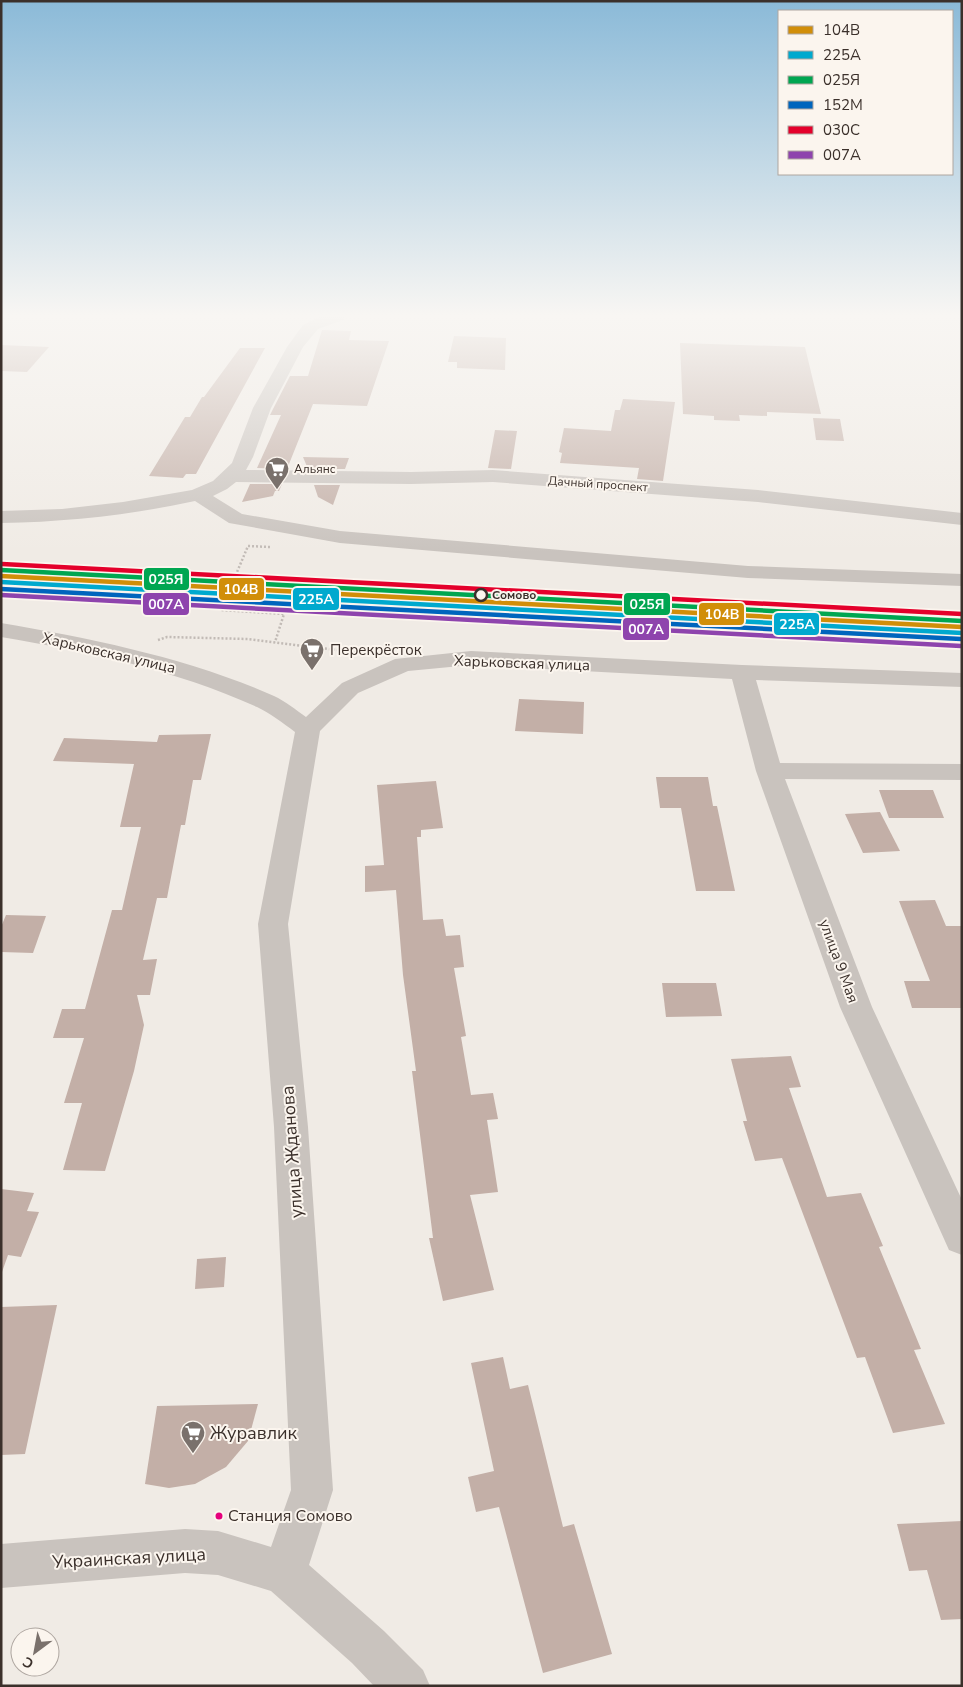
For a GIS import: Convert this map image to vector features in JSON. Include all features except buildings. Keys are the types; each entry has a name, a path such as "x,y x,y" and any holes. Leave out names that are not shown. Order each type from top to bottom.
{"street":[{"path":"1,518 52,517 132,508 199,494 226,482 241,466 251,432 268,396"},
{"name":"Дачный проспект","path":"232,476 411,478 493,476 758,496 962,519"},
{"path":"199,494 236,519 340,537 748,572 962,580"},
{"name":"Харьковская улица","path":"1,630 174,667 267,702 308,729 350,688 403,664 471,658 742,672 962,680"},
{"name":"улица 9 Мая","path":"742,672 769,770 856,1007 962,1239"},
{"name":"улица Жданова","path":"284,1572 312,1490 291,1127 274,924 308,729"},
{"path":"769,770 962,772"},
{"name":"Украинская улица","path":"1,1566 185,1551 218,1553 284,1572"},
{"path":"284,1572 368,1647 407,1686"}],"path":[{"path":"248,546 221,610 284,614 275,642"},
{"path":"233,580 285,583"},
{"path":"115,654 167,637 275,642 370,654"}],"transit line":[{"name":"030C","path":"2,564 962,614"},
{"name":"025Я","path":"1,570 962,621"},
{"name":"104В","path":"1,576 962,627"},
{"name":"225А","path":"1,582 962,633"},
{"name":"152М","path":"1,589 961,639"},
{"name":"007А","path":"1,595 961,646"}],"place":[{"name":"Альянс","path":"277,490"},
{"name":"Сомово","path":"481,595"},
{"name":"Перекрёсток","path":"312,671"},
{"name":"Журавлик","path":"193,1454"},
{"name":"Станция Сомово","path":"219,1516"}]}
